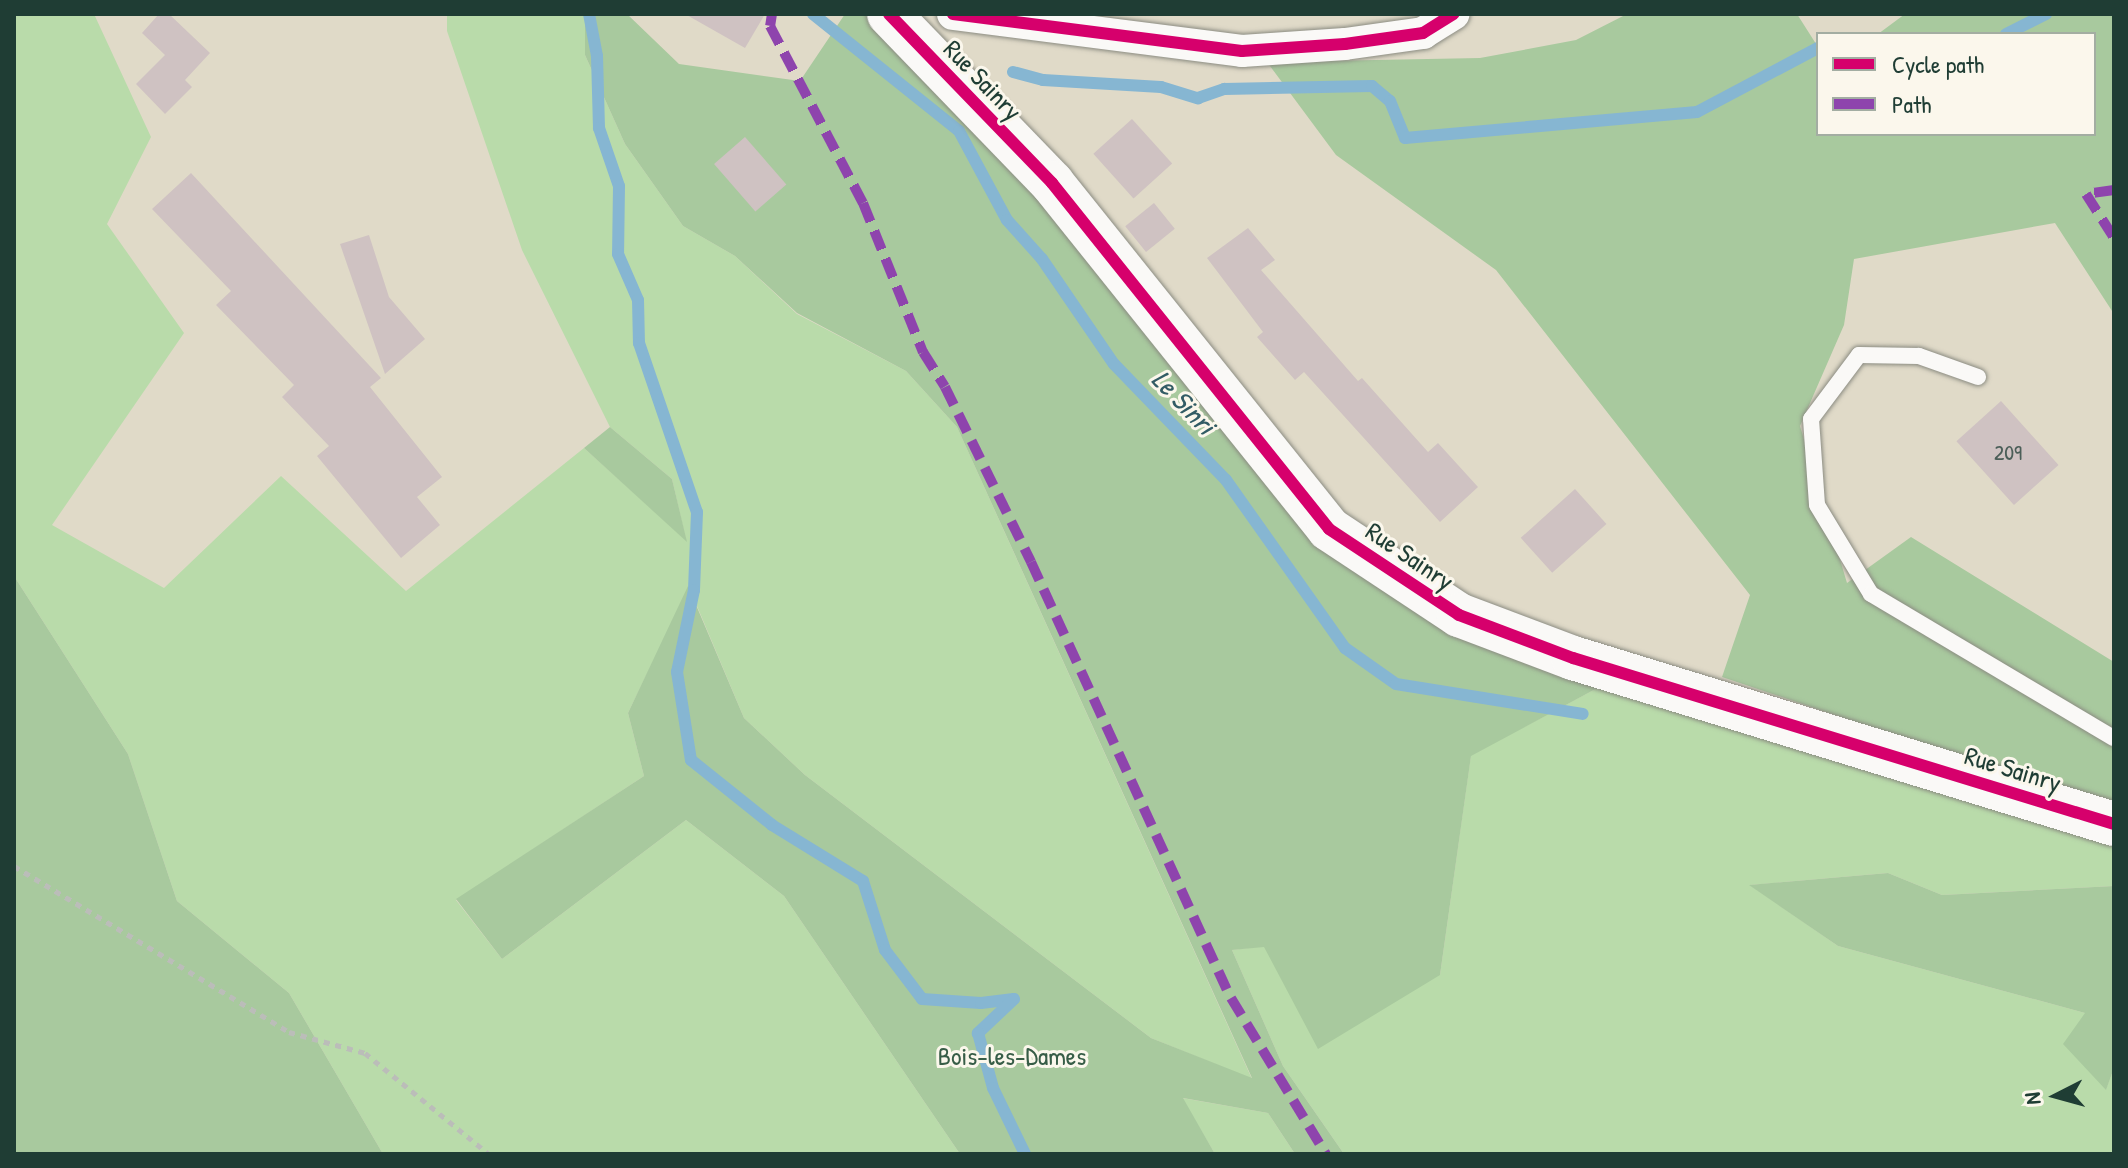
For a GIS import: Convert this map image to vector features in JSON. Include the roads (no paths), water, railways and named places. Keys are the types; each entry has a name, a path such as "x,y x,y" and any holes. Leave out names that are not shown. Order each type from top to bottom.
{"street":[{"name":"Rue Sainry","path":"889,14 1052,183 1329,529 1459,615 1573,658 2114,824"},
{"path":"953,14 1242,51 1345,44 1423,33 1453,14"}],"lane":[{"path":"1978,377 1919,356 1859,355 1811,419 1817,505 1871,594 2114,738"}],"waterway":[{"path":"589,14 597,56 599,128 619,186 618,254 638,300 639,343 697,512 694,590 677,672 691,760 772,825 863,881 885,950 922,999 981,1003 1014,999 978,1033 993,1088 1025,1154"},
{"name":"Le Sinri","path":"813,14 959,131 1007,220 1042,259 1114,364 1226,480 1345,648 1396,684 1583,714"},
{"path":"2010,32 2046,14"},
{"path":"1013,72 1043,80 1161,87 1198,98 1224,89 1372,86 1390,101 1405,138 1697,112 1816,49"}],"park label":[{"name":"Bois-les-Dames","path":"1012,1056"}]}
